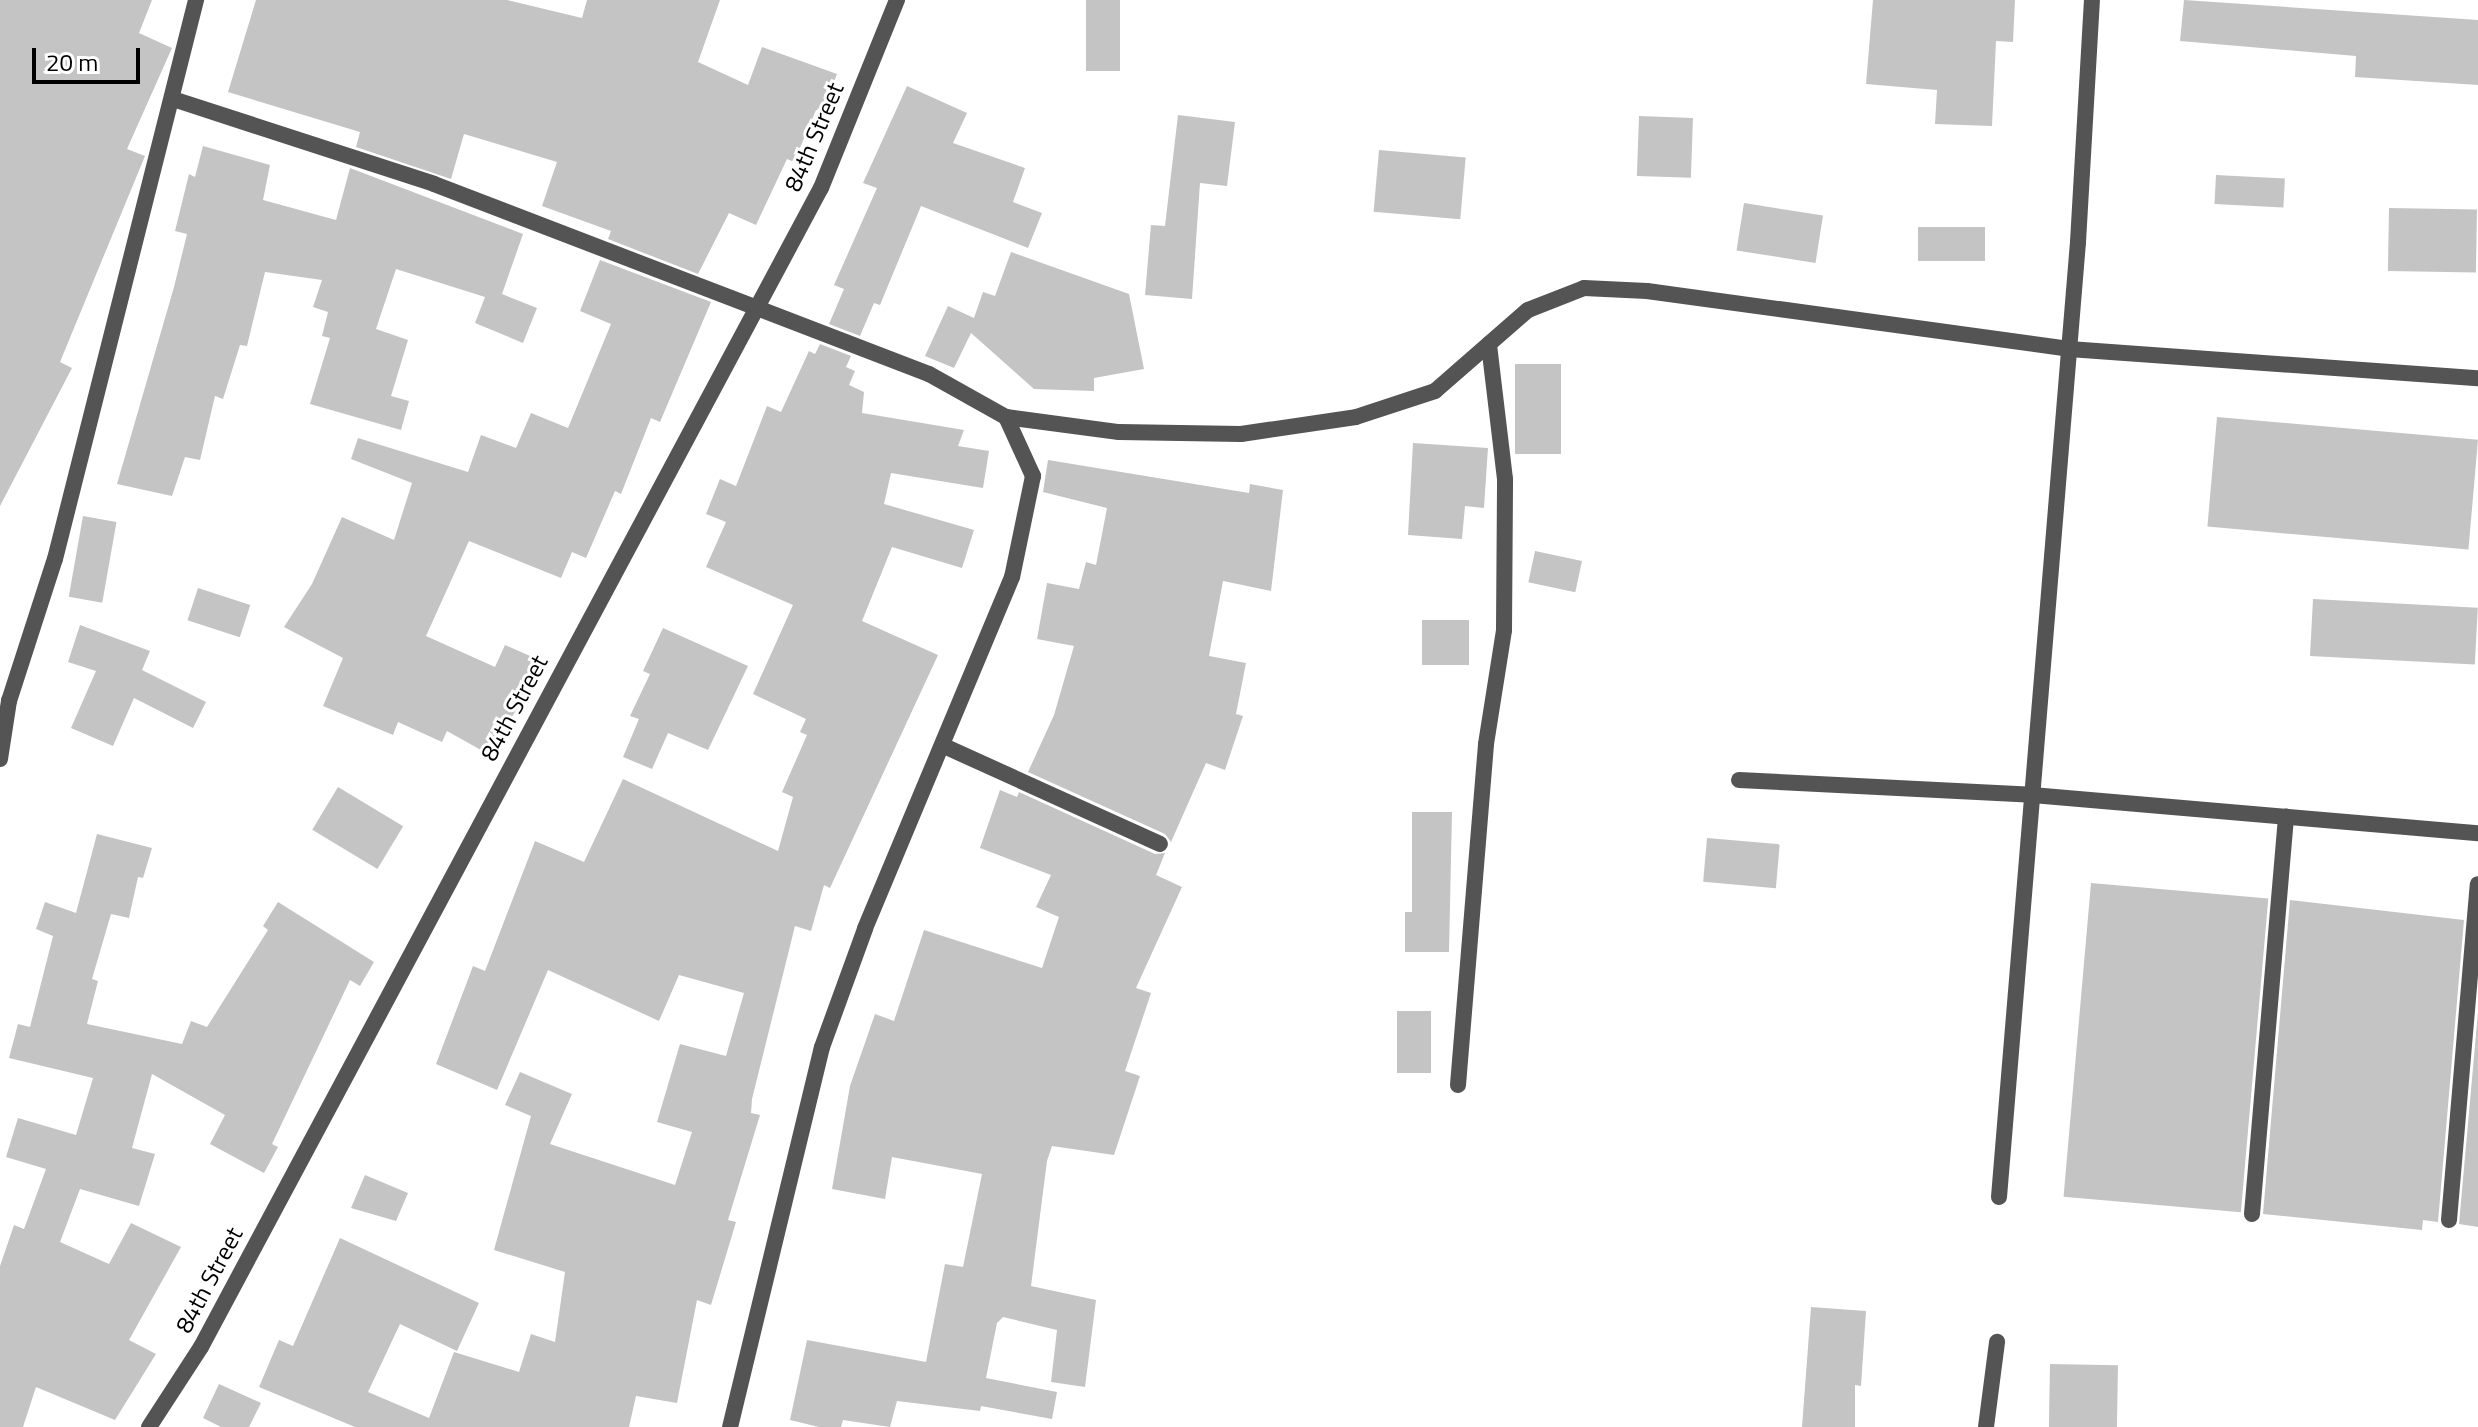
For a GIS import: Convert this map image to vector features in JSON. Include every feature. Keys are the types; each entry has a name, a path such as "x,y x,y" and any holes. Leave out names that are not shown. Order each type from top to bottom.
{"street":[{"path":"0,759 5,699 55,559 196,0"},
{"name":"84th Street","path":"149,1427 201,1347 755,305 821,188 897,0"},
{"path":"1999,1197 2069,349 2092,0"},
{"path":"173,99 434,184 755,305 929,374 1006,417 1119,432 1241,434 1356,417 1435,391 1528,310 1584,288 1647,291 2069,349 2478,378"},
{"path":"1458,1085 1486,744 1504,630 1505,479 1489,344"},
{"path":"730,1427 822,1047 865,929 1012,577 1033,476 1006,417"},
{"path":"944,746 1160,844"},
{"path":"1739,780 2032,795 2478,833"},
{"path":"2252,1214 2286,816"},
{"path":"2449,1220 2478,884"},
{"path":"1986,1427 1997,1342"}],"building":[{"path":"0,0 152,0 139,33 172,48 127,149 145,156 60,362 72,368 0,506"},
{"path":"256,0 507,0 582,18 587,0 720,0 698,62 748,85 762,47 837,74 822,112 816,110 794,162 787,159 756,225 729,213 698,274 608,239 611,231 542,206 557,162 464,134 451,179 356,147 360,132 228,92"},
{"path":"1086,0 1120,0 1120,71 1086,71"},
{"path":"1873,0 2015,0 2013,42 1996,41 1992,126 1935,124 1937,90 1866,84"},
{"path":"2184,0 2478,20 2478,85 2355,77 2356,56 2180,41"},
{"path":"907,86 967,113 953,143 1025,168 1013,202 1042,213 1028,248 921,206 880,305 874,303 860,336 829,324 844,289 834,285 877,188 863,183"},
{"path":"1178,115 1235,122 1227,186 1200,183 1192,299 1145,295 1151,225 1165,226"},
{"path":"1639,116 1693,118 1691,178 1637,176"},
{"path":"203,146 270,165 263,200 336,220 350,168 523,234 502,294 537,308 523,343 475,323 485,297 396,269 376,329 408,340 391,396 409,401 401,430 310,404 330,338 322,336 328,312 313,307 322,280 265,272 247,346 240,345 223,399 215,396 200,460 185,457 172,496 117,484 187,234 175,231 189,174 195,177"},
{"path":"1379,150 1466,158 1460,219 1374,212"},
{"path":"2216,175 2285,179 2283,208 2214,204"},
{"path":"1744,203 1823,216 1816,263 1736,250"},
{"path":"2389,208 2477,210 2476,273 2388,271"},
{"path":"1918,227 1985,227 1985,261 1918,261"},
{"path":"1011,252 1129,294 1144,369 1094,378 1094,391 1034,389 971,333 954,368 925,356 948,306 974,318 983,292 995,296"},
{"path":"600,260 711,302 660,422 651,418 621,494 615,491 586,558 572,552 561,578 469,541 426,636 495,667 505,645 539,660 517,709 488,754 447,731 442,742 398,722 393,735 323,706 343,658 284,627 312,584 342,517 394,540 412,483 351,459 358,438 468,472 481,435 516,448 531,413 568,428 611,324 580,311"},
{"path":"820,344 851,356 846,367 855,371 849,385 864,392 862,413 964,430 958,446 989,451 983,488 891,473 884,504 974,530 962,568 892,547 862,621 938,655 830,888 824,885 811,931 795,926 752,1099 751,1113 760,1115 728,1220 736,1222 711,1305 697,1300 677,1403 636,1396 629,1427 355,1427 259,1387 279,1340 293,1346 340,1238 479,1303 457,1351 400,1324 368,1392 429,1418 454,1352 519,1372 531,1334 555,1342 565,1272 494,1250 531,1116 505,1105 520,1072 572,1094 550,1144 675,1185 692,1132 657,1122 680,1044 726,1056 744,993 679,975 659,1021 548,970 497,1090 436,1064 473,966 485,971 535,841 584,862 623,779 778,851 793,797 782,792 807,735 800,732 806,719 753,694 793,605 706,567 726,522 706,514 720,479 736,486 767,406 781,412 809,351 815,354"},
{"path":"1515,364 1561,364 1561,454 1515,454"},
{"path":"2217,417 2478,440 2468,549 2207,527"},
{"path":"1413,443 1488,448 1484,508 1465,506 1462,539 1408,535"},
{"path":"1048,460 1249,493 1250,484 1283,490 1271,591 1223,581 1209,656 1246,663 1236,714 1243,716 1225,770 1206,763 1171,842 1165,834 1028,772 1054,715 1074,646 1037,639 1047,583 1079,589 1086,562 1096,565 1107,508 1043,492"},
{"path":"83,516 116,522 102,603 69,597"},
{"path":"1535,551 1582,561 1575,592 1528,582"},
{"path":"198,588 250,605 240,637 187,620"},
{"path":"2313,599 2478,608 2475,665 2310,656"},
{"path":"1422,620 1469,620 1469,665 1422,665"},
{"path":"80,625 150,651 142,670 206,702 193,728 134,698 113,746 71,728 96,671 68,662"},
{"path":"663,628 748,666 708,750 668,733 652,769 623,757 639,719 630,716 650,674 643,671"},
{"path":"338,787 403,826 377,869 312,830"},
{"path":"1000,790 1017,797 1019,792 1155,854 1165,853 1156,875 1182,887 1136,988 1151,993 1125,1071 1140,1076 1114,1155 1052,1146 1047,1161 1031,1286 1096,1300 1085,1387 1051,1382 1057,1330 1003,1317 997,1323 986,1378 1057,1392 1052,1419 981,1406 980,1411 897,1401 890,1427 843,1420 841,1427 819,1427 790,1420 807,1340 926,1362 945,1264 963,1267 982,1174 892,1157 885,1199 832,1189 850,1086 875,1014 894,1021 924,930 1042,968 1059,917 1036,907 1051,875 980,848"},
{"path":"1412,812 1452,812 1449,952 1405,952 1405,912 1412,912"},
{"path":"97,834 152,848 143,878 138,877 129,918 111,914 92,979 98,981 87,1024 182,1044 191,1021 207,1027 268,930 263,926 278,902 374,962 360,986 350,980 272,1144 278,1147 264,1173 210,1144 225,1115 152,1074 132,1148 155,1154 139,1206 80,1189 60,1242 109,1264 131,1223 181,1247 129,1340 156,1354 115,1420 36,1387 23,1427 0,1427 0,1266 14,1225 24,1229 46,1169 6,1157 18,1118 76,1135 93,1078 9,1058 18,1024 30,1027 53,936 36,929 45,902 76,913"},
{"path":"1707,838 1780,844 1776,888 1703,882"},
{"path":"2091,883 2268,899 2241,1212 2064,1197"},
{"path":"2290,900 2464,920 2438,1222 2423,1220 2422,1230 2263,1214"},
{"path":"1397,1011 1431,1011 1431,1073 1397,1073"},
{"path":"2478,1012 2478,1227 2459,1224"},
{"path":"365,1175 408,1193 396,1221 351,1208"},
{"path":"1811,1307 1866,1311 1861,1386 1855,1385 1855,1427 1802,1427"},
{"path":"2050,1364 2118,1365 2117,1427 2049,1427"},
{"path":"219,1384 261,1403 249,1427 221,1427 203,1418"}]}
